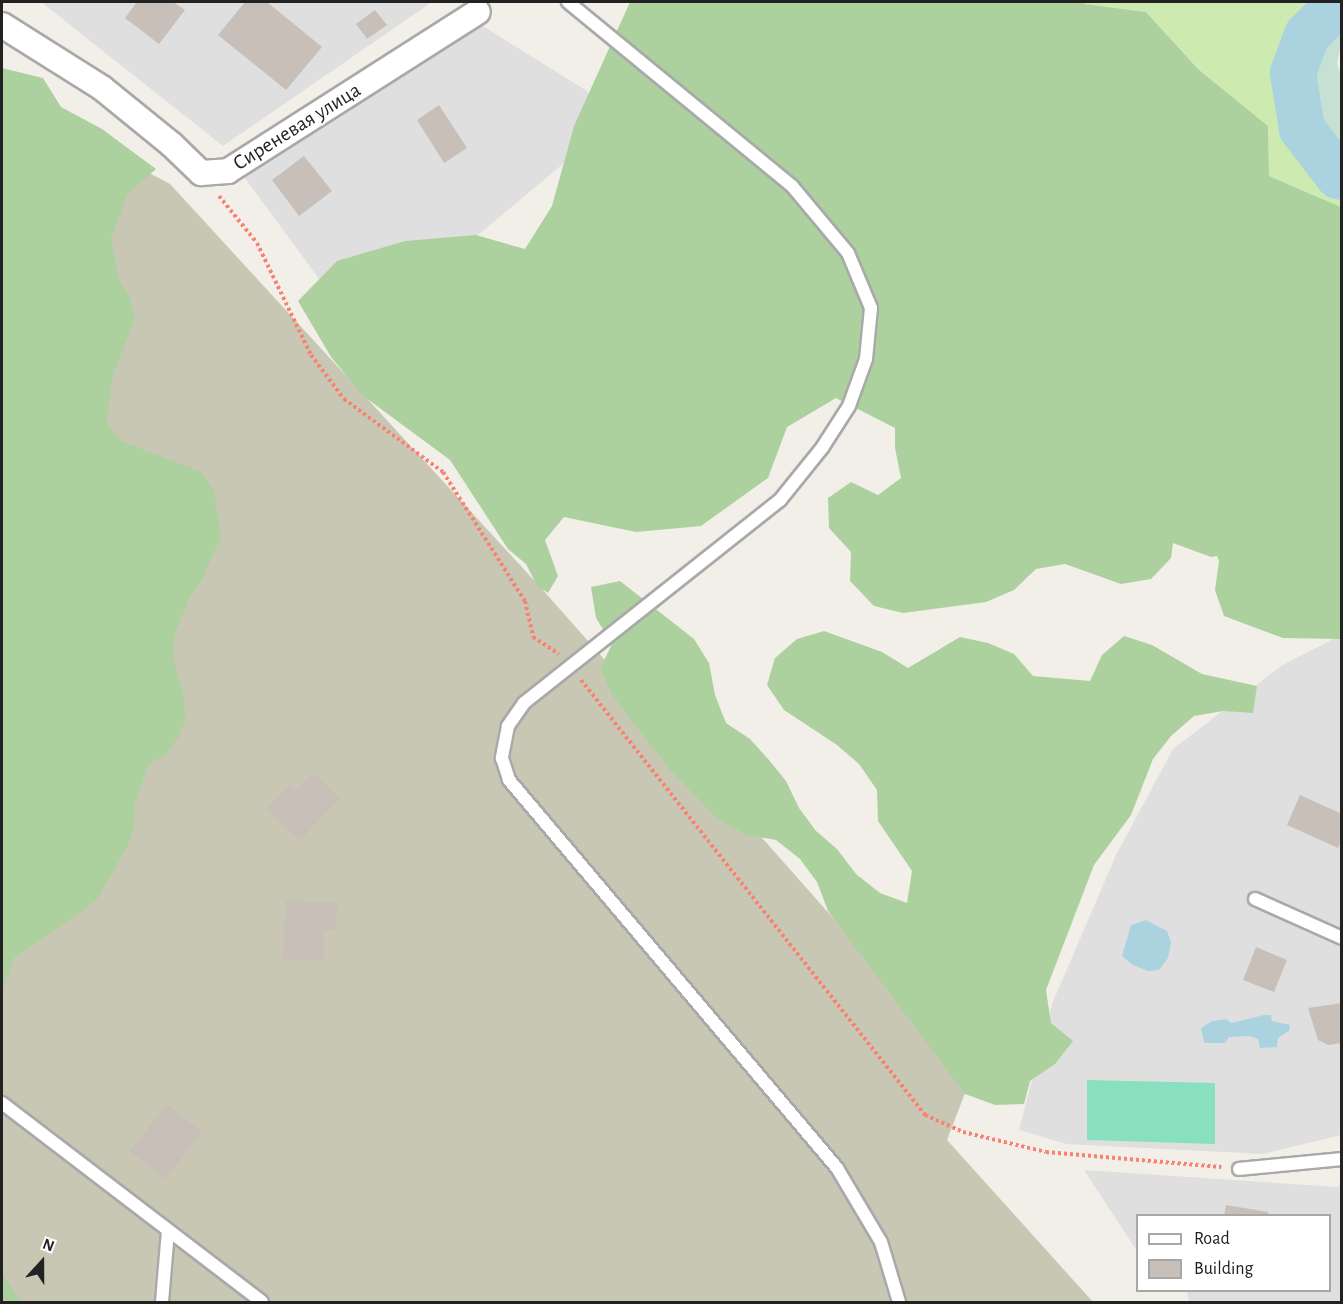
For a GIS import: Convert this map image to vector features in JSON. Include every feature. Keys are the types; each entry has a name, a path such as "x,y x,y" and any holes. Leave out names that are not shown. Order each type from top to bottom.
{"street":[{"name":"Сиреневая улица","path":"201,173 228,171 478,12"},
{"path":"2,25 102,88 201,173"}],"lane":[{"path":"568,2 792,186 848,253 871,308 866,359 849,406 822,448 780,500 524,703 508,726 502,758 509,780 837,1168 880,1242 899,1302"},
{"path":"1255,899 1341,938"},
{"path":"2,1103 262,1302"},
{"path":"1239,1169 1341,1159"},
{"path":"162,1302 168,1231"}],"path":[{"path":"201,173 257,243 311,355 344,399 443,472 525,601 533,637 558,654 569,666 925,1115 963,1132 1046,1152 1239,1169"}],"shaded area":[{"path":"41,2 432,2 223,146"},
{"path":"1307,2 1341,2 1341,45 1337,63 1342,79 1341,186 1313,176 1276,99 1274,71 1293,17"},
{"path":"478,23 587,91 608,126 465,246 328,291 242,174"},
{"path":"2,95 170,184 542,589 972,1075 947,1140 1093,1302 2,1302"},
{"path":"1341,635 1341,1135 1263,1154 1066,1144 1019,1130 1052,1004 1116,855 1173,749 1281,666"},
{"path":"1084,1170 1338,1187 1341,1181 1341,1302 1189,1302 1187,1292 1331,1292 1331,1214 1136,1214 1136,1249"}],"green space":[{"path":"630,2 1083,2 1146,12 1198,69 1268,126 1269,176 1341,207 1340,639 1283,638 1224,616 1215,590 1219,561 1217,556 1211,557 1173,543 1171,558 1151,579 1121,584 1065,564 1036,569 1014,590 986,602 903,613 874,606 850,581 851,552 829,528 828,498 851,482 878,495 901,478 895,448 895,428 836,398 787,427 768,478 701,526 636,532 564,517 545,540 558,576 548,593 537,586 526,564 508,549 450,460 362,395 331,357 298,301 337,261 405,241 476,235 525,249 552,206 574,126"},
{"path":"1083,2 1307,2 1293,17 1276,99 1313,176 1341,186 1341,207 1269,176 1268,126 1198,69 1146,12"},
{"path":"2,68 43,78 61,107 102,129 156,169 128,193 111,237 119,280 130,298 135,318 113,375 106,422 121,441 202,472 214,491 221,537 202,580 189,598 174,637 173,657 184,698 185,721 178,738 166,754 149,764 134,806 134,827 127,847 96,901 14,958 2,992"},
{"path":"620,581 694,639 709,663 715,695 726,723 750,739 769,760 786,781 799,808 816,831 837,849 856,874 880,893 907,903 912,871 878,821 877,790 859,764 837,745 784,710 767,685 775,658 797,639 824,631 882,652 908,668 960,637 988,643 1014,654 1033,676 1090,681 1102,655 1124,636 1152,645 1202,674 1257,686 1253,713 1223,711 1194,716 1171,736 1153,759 1131,815 1094,865 1046,990 1051,1023 1073,1041 1055,1064 1030,1081 1024,1104 995,1105 965,1094 828,911 817,882 800,859 776,840 747,835 719,820 670,770 613,696 600,669 612,644 596,618 591,587"},
{"path":"1087,1080 1215,1083 1215,1144 1087,1140"},
{"path":"2,1274 21,1302 2,1302"}],"water":[{"path":"1146,920 1167,931 1171,942 1168,958 1159,970 1148,971 1133,965 1122,956 1131,925"},
{"path":"1271,1015 1272,1021 1290,1025 1289,1031 1278,1038 1277,1047 1260,1048 1258,1039 1250,1036 1229,1037 1225,1043 1204,1043 1201,1028 1212,1021 1226,1019 1231,1023"}],"building":[{"path":"137,2 173,2 185,10 159,44 125,18"},
{"path":"245,2 267,2 322,47 286,90 218,35"},
{"path":"375,10 387,25 367,39 356,24"},
{"path":"439,105 467,148 444,163 417,120"},
{"path":"304,156 332,191 299,216 272,180"},
{"path":"313,773 340,799 299,841 266,809 290,784 296,790"},
{"path":"1300,795 1342,814 1342,839 1338,848 1287,825"},
{"path":"286,900 337,903 336,931 324,930 323,961 283,959"},
{"path":"1256,947 1287,960 1274,992 1243,980"},
{"path":"1342,1003 1342,1043 1328,1045 1318,1040 1308,1008"},
{"path":"167,1104 202,1132 165,1179 130,1151"},
{"path":"1226,1205 1268,1212 1268,1214 1224,1214"}],"waterway":[{"path":"1341,2 1307,35 1293,73 1302,129 1338,176 1342,177"}]}
